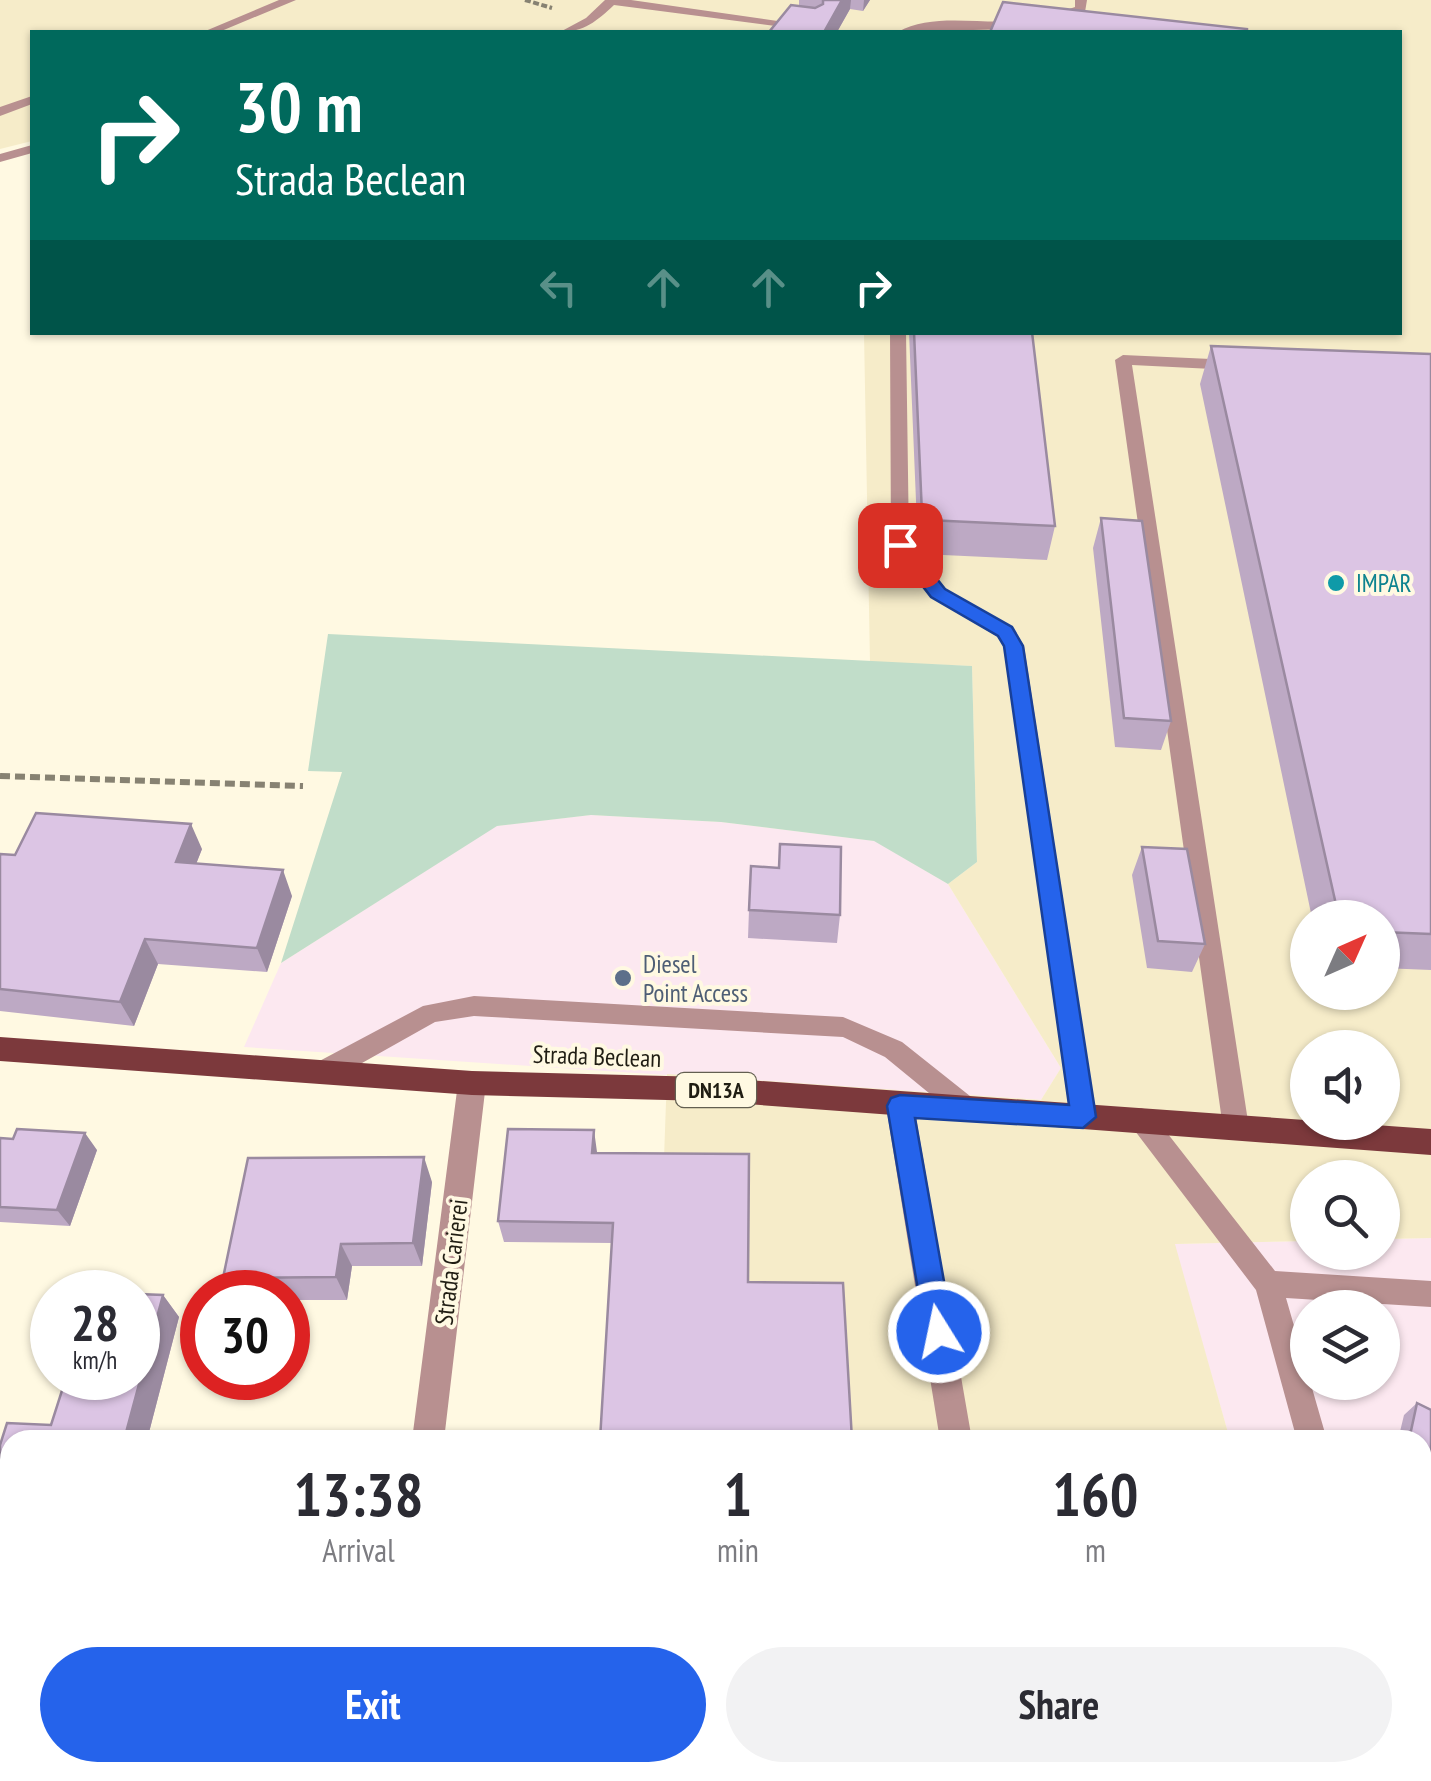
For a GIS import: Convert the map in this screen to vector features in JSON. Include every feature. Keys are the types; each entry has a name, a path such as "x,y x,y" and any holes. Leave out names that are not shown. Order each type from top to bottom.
{"main road":[{"name":"Strada Beclean","path":"0,1049 472,1083 706,1089 1431,1142"}],"street":[{"name":"Strada Carierei","path":"429,1430 472,1083"},
{"path":"900,1106 954,1430"}],"lane":[{"path":"214,30 290,0"},
{"path":"570,30 590,21 612,0 686,5 814,26"},
{"path":"748,18 759,0"},
{"path":"927,30 1053,19 1080,9 1081,0"},
{"path":"0,112 30,101"},
{"path":"0,158 30,150"},
{"path":"898,335 900,545 938,593 1005,632 1014,646 1083,1117"},
{"path":"1236,1128 1123,360 1258,366"},
{"path":"321,1073 431,1014 493,1007 843,1027 872,1034 900,1051 966,1108"},
{"path":"1141,1119 1268,1284 1309,1430"},
{"path":"1268,1284 1431,1294"}],"path":[{"path":"0,776 303,786"}],"shaded area":[{"path":"0,0 1431,0 1431,1238 1400,1239 1400,1160 1290,1160 1290,1241 1175,1244 1227,1430 654,1430 667,1074 1041,1100 1061,1068 948,884 977,862 972,666 870,662 864,335 1402,335 1402,30 30,30 30,142 0,149"},
{"path":"591,815 721,822 875,841 948,884 1061,1068 1041,1100 244,1047 281,963 496,826"},
{"path":"1431,1238 1431,1430 1227,1430 1174,1244 1290,1241 1290,1270 1400,1270 1400,1239"}],"green space":[{"path":"328,634 972,666 977,862 948,884 874,841 721,822 591,815 497,826 281,963 342,772 308,771"}],"building":[{"path":"823,0 842,0 825,30 771,30 791,5 815,8"},
{"path":"1003,2 1247,29 1247,30 991,30"},
{"path":"914,335 1032,335 1055,526 927,520 922,514"},
{"name":"IMPAR","path":"1211,346 1431,354 1431,934 1400,933 1400,900 1335,900"},
{"path":"1101,518 1142,521 1171,721 1124,718"},
{"path":"36,813 191,824 176,862 283,870 257,948 145,939 120,1002 0,989 0,854 15,855"},
{"path":"780,844 841,847 840,915 749,910 751,866 779,868"},
{"path":"1142,847 1187,849 1205,944 1158,941"},
{"path":"17,1129 85,1133 57,1210 0,1207 0,1138 13,1139"},
{"path":"508,1129 594,1130 592,1153 749,1154 748,1282 843,1283 851,1430 601,1430 613,1223 498,1221"},
{"path":"424,1157 413,1243 341,1244 336,1277 310,1277 310,1270 225,1270 248,1158"},
{"path":"59,1400 135,1400 127,1430 5,1430 7,1423 51,1425"},
{"path":"1417,1403 1431,1410 1431,1430 1411,1430"}],"place":[{"name":"IMPAR","path":"1336,583"},
{"name":"Diesel Point Access","path":"623,978"}],"route":[{"path":"900,545 938,593 1005,632 1014,646 1083,1117 900,1106 939,1332"}]}
